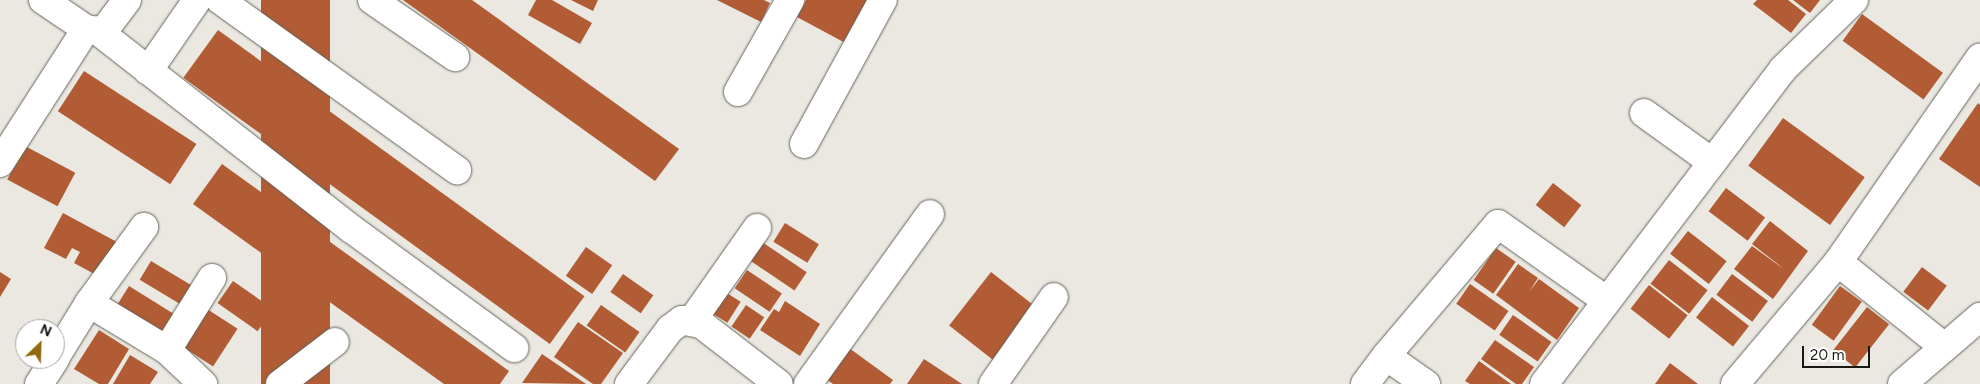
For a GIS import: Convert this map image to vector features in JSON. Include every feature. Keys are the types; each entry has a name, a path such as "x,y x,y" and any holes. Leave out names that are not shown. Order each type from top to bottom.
{"street":[{"path":"43,0 92,30 148,71 353,230 514,348"},
{"path":"0,162 92,30 106,28 127,0"},
{"path":"148,71 198,0"},
{"path":"220,0 457,170"},
{"path":"372,0 455,57"},
{"path":"738,92 790,0"},
{"path":"804,144 883,0"},
{"path":"1544,384 1783,69 1854,0"},
{"path":"1736,384 1838,262 1980,58"},
{"path":"1644,113 1712,162"},
{"path":"808,384 930,214"},
{"path":"1365,384 1386,356 1498,224 1607,300"},
{"path":"65,343 89,303 144,227"},
{"path":"690,322 757,228"},
{"path":"1838,262 1944,347"},
{"path":"167,350 212,278"},
{"path":"993,384 1054,297"},
{"path":"89,303 167,350 203,384"},
{"path":"1902,384 1980,317"},
{"path":"629,384 670,329 682,320 701,324 779,384"},
{"path":"280,384 335,342"},
{"path":"1386,356 1426,384"},
{"path":"39,384 49,369"}],"building":[{"path":"261,0 330,0 330,384 261,384"},
{"path":"403,0 472,0 679,149 655,181"},
{"path":"536,0 552,0 592,23 580,44 528,15"},
{"path":"571,0 598,0 593,11"},
{"path":"717,0 764,0 770,3 761,22"},
{"path":"806,0 873,0 849,45 797,17"},
{"path":"1757,0 1788,0 1806,14 1791,33 1753,4"},
{"path":"1793,0 1820,0 1810,13"},
{"path":"1862,14 1943,73 1924,99 1843,41"},
{"path":"218,30 584,296 550,344 183,78"},
{"path":"84,71 196,144 170,184 58,111"},
{"path":"1978,103 1980,105 1980,187 1939,159"},
{"path":"1783,118 1865,177 1830,225 1748,166"},
{"path":"25,146 75,173 57,206 7,180"},
{"path":"222,164 509,371 500,384 444,384 193,204"},
{"path":"1553,183 1581,205 1564,227 1536,205"},
{"path":"1726,188 1765,217 1748,241 1709,211"},
{"path":"63,213 117,242 98,276 74,263 80,252 72,248 66,259 44,248"},
{"path":"1770,221 1808,251 1773,299 1734,269 1752,246 1784,269 1752,244"},
{"path":"785,223 819,244 807,263 773,242"},
{"path":"1688,231 1727,261 1709,284 1670,254"},
{"path":"762,242 807,272 794,290 750,260"},
{"path":"586,247 612,265 592,294 566,276"},
{"path":"1496,248 1516,262 1493,294 1474,280"},
{"path":"1669,260 1708,290 1689,314 1651,284"},
{"path":"151,261 194,287 183,306 140,280"},
{"path":"1518,264 1538,278 1529,292 1539,279 1579,308 1557,340 1496,295"},
{"path":"1922,267 1947,286 1928,310 1903,292"},
{"path":"747,270 782,293 770,312 735,288"},
{"path":"0,272 11,279 0,297"},
{"path":"991,272 1034,306 992,359 949,326"},
{"path":"623,274 653,295 641,313 610,292"},
{"path":"1732,274 1768,301 1752,322 1716,295"},
{"path":"233,281 273,309 258,331 218,303"},
{"path":"1470,284 1509,311 1495,331 1456,304"},
{"path":"1649,285 1688,315 1669,339 1631,309"},
{"path":"129,286 174,314 161,335 116,307"},
{"path":"1840,286 1862,302 1834,341 1812,325"},
{"path":"722,290 741,302 727,323 709,311"},
{"path":"1712,297 1749,326 1733,346 1696,317"},
{"path":"785,301 820,324 800,356 760,330 774,309 779,312"},
{"path":"601,305 640,332 625,352 587,325"},
{"path":"746,305 764,317 750,339 731,327"},
{"path":"204,307 238,329 213,367 179,345"},
{"path":"1867,307 1889,324 1855,368 1833,350"},
{"path":"1513,315 1552,342 1538,362 1499,335"},
{"path":"578,322 623,353 601,384 593,384 554,357"},
{"path":"99,330 129,349 108,384 99,384 74,369"},
{"path":"1495,340 1534,367 1522,384 1516,384 1481,359"},
{"path":"849,348 893,380 890,384 833,384 826,379"},
{"path":"542,354 586,384 522,383"},
{"path":"130,355 158,372 150,384 113,384"},
{"path":"924,359 962,384 907,384"},
{"path":"1479,361 1511,384 1470,384 1465,381"},
{"path":"1670,363 1698,384 1655,384"}]}
